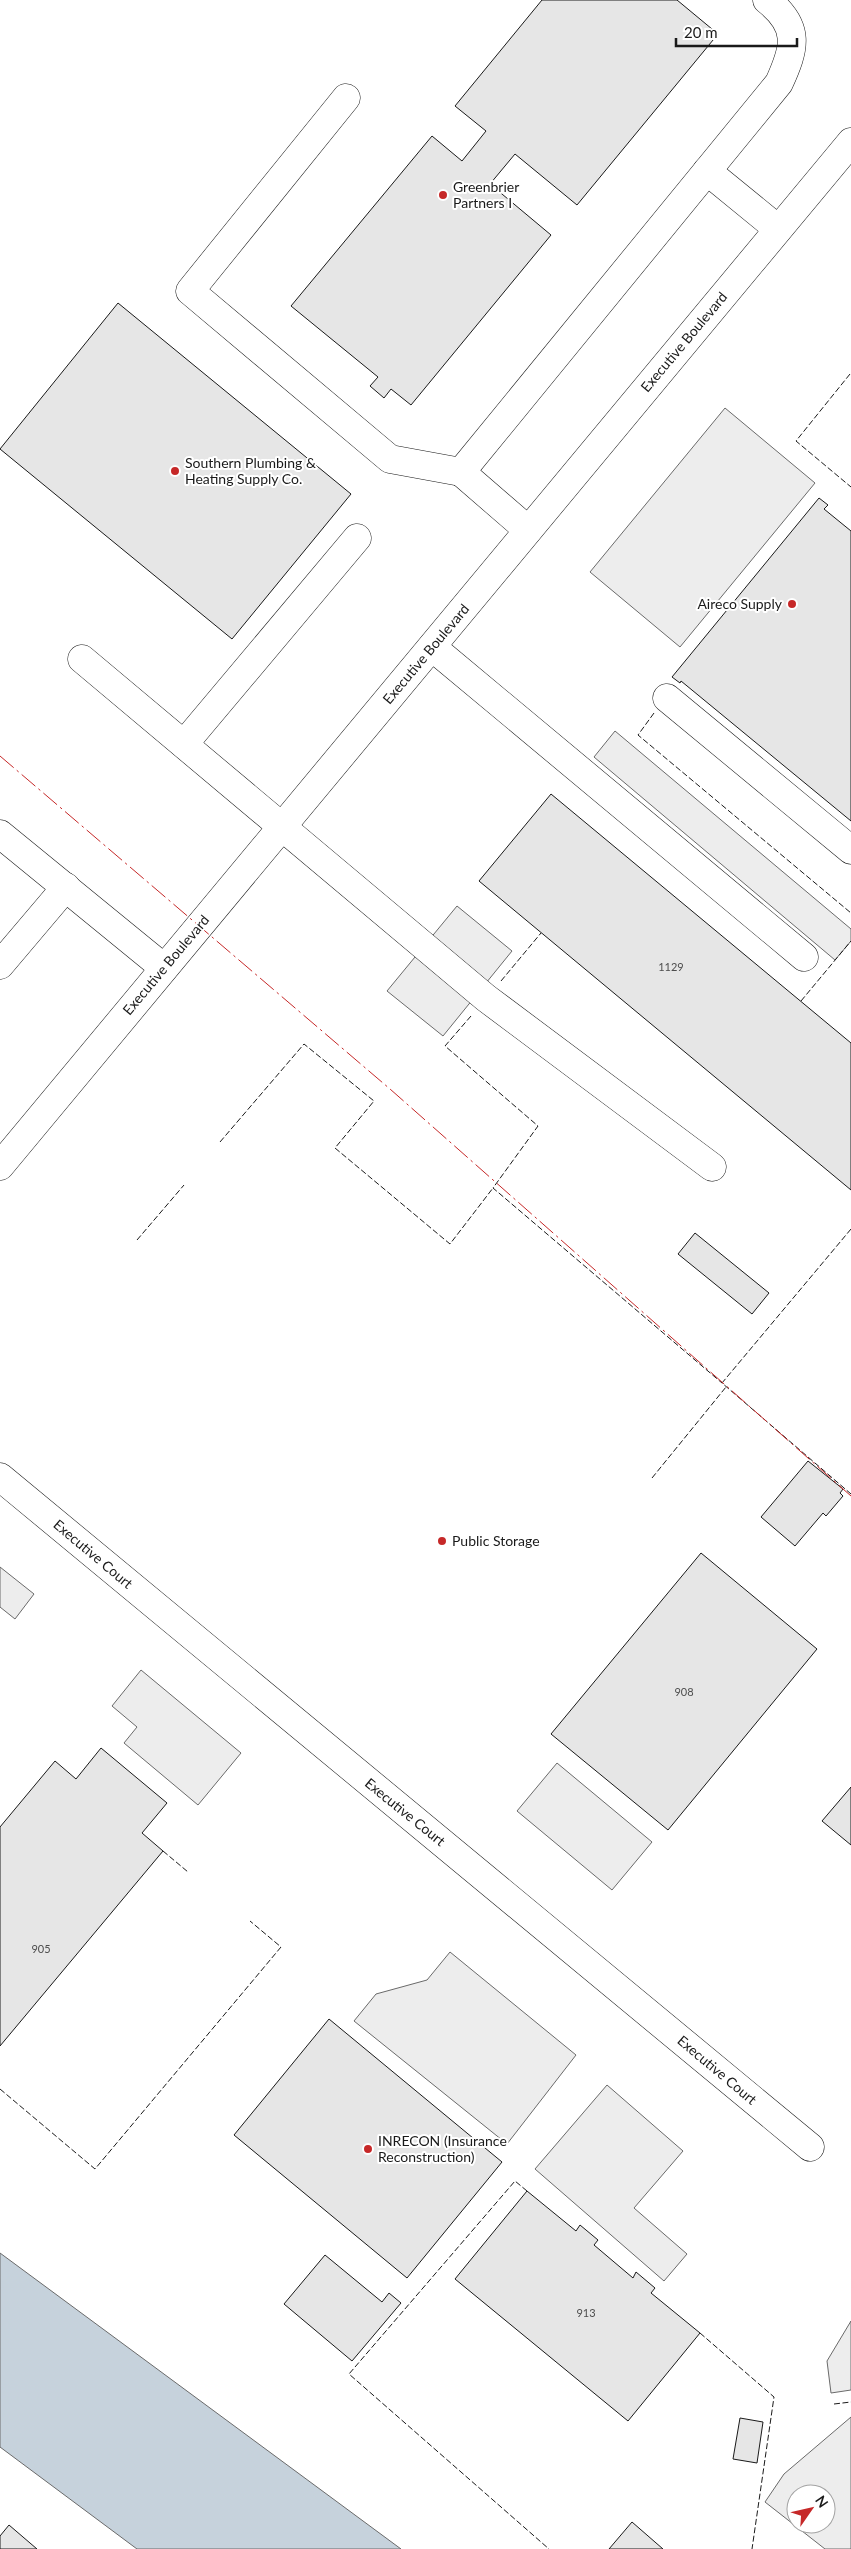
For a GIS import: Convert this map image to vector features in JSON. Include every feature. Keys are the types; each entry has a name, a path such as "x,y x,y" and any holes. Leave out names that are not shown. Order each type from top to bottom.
{"street":[{"path":"461,472 779,83 792,56 791,27 779,9 767,0"},
{"path":"346,98 190,291 390,459 461,472 528,530"},
{"name":"Executive Boulevard","path":"0,1166 851,142"},
{"path":"707,171 778,230"},
{"path":"184,744 357,538"},
{"path":"432,647 804,957"},
{"path":"82,659 486,998 712,1167"},
{"path":"667,698 851,850"},
{"path":"0,834 164,968"},
{"path":"0,965 66,886"},
{"name":"Executive Court","path":"0,1478 810,2147"}],"shaded area":[{"path":"725,408 815,483 680,647 590,572"},
{"path":"615,731 851,929 851,941 835,960 594,757"},
{"path":"457,906 512,951 443,1036 387,991"},
{"path":"0,1567 34,1594 15,1619 0,1607"},
{"path":"141,1670 241,1753 198,1805 124,1743 137,1727 112,1706"},
{"path":"557,1763 652,1842 612,1890 517,1811"},
{"path":"450,1952 576,2055 507,2144 354,2021 376,1994 427,1980"},
{"path":"607,2085 683,2151 634,2208 687,2254 664,2281 535,2169"},
{"path":"0,2253 401,2549 137,2549 0,2447"},
{"path":"851,2321 851,2390 831,2393 827,2361"},
{"path":"851,2417 851,2549 825,2549 806,2534 836,2534 836,2484 786,2484 786,2518 765,2502 784,2474"}],"building":[{"name":"Greenbrier Partners I","path":"542,0 677,0 718,34 577,205 515,154 490,184 551,235 411,405 391,389 384,398 370,386 378,377 291,306 432,136 462,161 486,131 455,106"},
{"name":"Southern Plumbing & Heating Supply Co.","path":"118,303 351,494 232,639 0,449"},
{"name":"Aireco Supply","path":"819,498 828,505 824,509 851,531 851,821 681,681 680,683 672,677"},
{"path":"551,794 851,1043 851,1190 479,881"},
{"path":"695,1233 769,1293 752,1314 678,1254"},
{"path":"808,1461 843,1489 840,1493 843,1496 826,1516 823,1513 795,1546 761,1517"},
{"path":"701,1553 817,1649 668,1830 551,1734"},
{"path":"101,1748 167,1803 142,1833 163,1851 0,2046 0,1827 55,1761 76,1779"},
{"path":"851,1787 851,1845 822,1821"},
{"name":"INRECON (Insurance Reconstruction)","path":"329,2019 502,2162 407,2278 234,2135"},
{"path":"527,2191 576,2231 580,2225 598,2240 594,2245 633,2278 636,2272 655,2288 651,2293 700,2333 628,2421 455,2279"},
{"path":"325,2255 382,2302 389,2293 401,2303 352,2361 284,2304"},
{"path":"740,2418 763,2422 757,2463 733,2459"},
{"path":"632,2522 663,2549 609,2549"},
{"path":"9,2525 37,2549 0,2549 0,2536"}],"fence":[{"path":"850,374 796,441 851,487"},
{"path":"654,713 638,735 851,913"},
{"path":"501,981 541,933"},
{"path":"801,1001 851,941"},
{"path":"471,1016 445,1046 538,1126 493,1188 722,1383"},
{"path":"220,1142 304,1044 374,1101 335,1148 450,1244 493,1188"},
{"path":"137,1240 184,1185"},
{"path":"851,1229 722,1383 851,1494"},
{"path":"652,1478 726,1387"},
{"path":"163,1851 188,1872"},
{"path":"0,2089 95,2169 281,1947 250,1921"},
{"path":"527,2191 515,2181 349,2374 549,2549"},
{"path":"700,2333 774,2397 752,2549"},
{"path":"834,2404 851,2402"}],"power":[{"path":"0,756 390,1089 851,1496"}],"place":[{"name":"Greenbrier Partners I","path":"443,195"},
{"name":"Southern Plumbing & Heating Supply Co.","path":"175,471"},
{"name":"Aireco Supply","path":"792,604"},
{"name":"Public Storage","path":"442,1541"},
{"name":"INRECON (Insurance Reconstruction)","path":"368,2149"}]}
